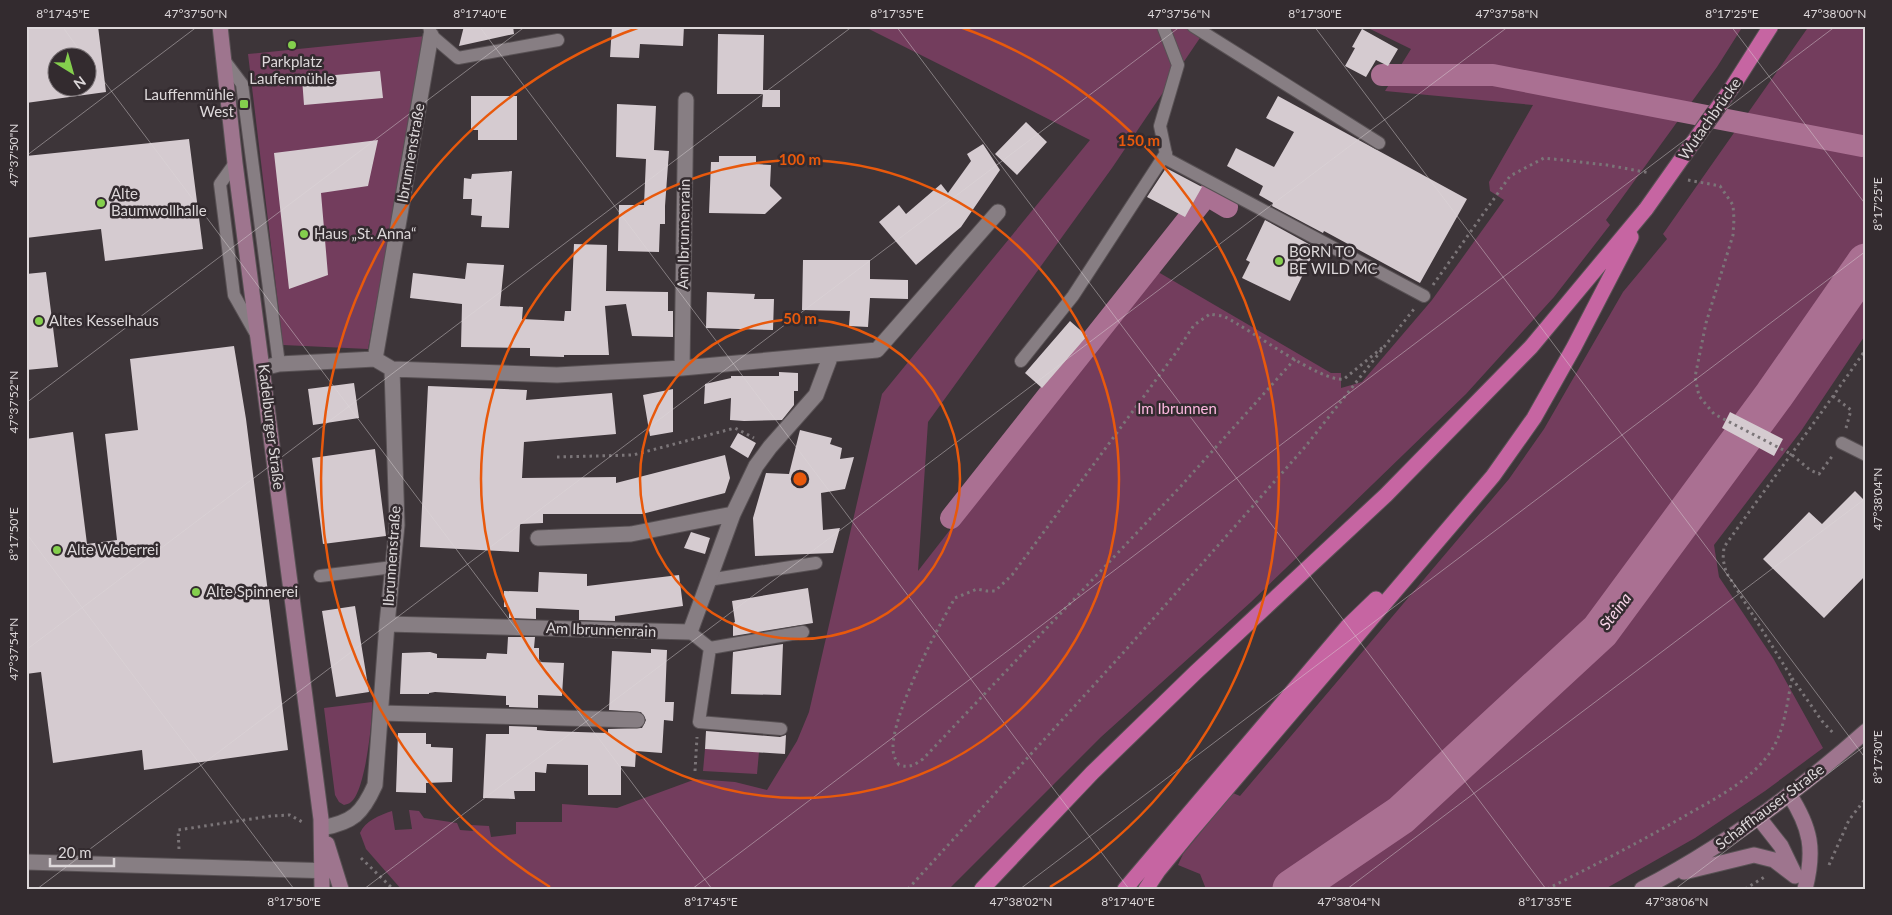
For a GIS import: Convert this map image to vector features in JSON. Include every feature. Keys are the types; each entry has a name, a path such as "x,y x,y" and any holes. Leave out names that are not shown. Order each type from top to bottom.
{"highway":[{"name":"Wutachbrücke","path":"1646,210 1733,86 1771,26"},
{"path":"1146,889 1190,832 1492,476 1534,418 1574,347 1646,210"},
{"path":"982,889 1092,773 1196,672 1386,495 1524,354 1646,210"},
{"path":"1125,889 1347,627 1444,531"}],"main road":[{"name":"Kadelburger Straße","path":"220,26 235,163 322,828 329,871 340,889"},
{"name":"Schaffhauser Straße","path":"1642,889 1717,847 1759,818 1866,731"},
{"path":"1789,794 1806,825 1811,847 1810,870 1801,884"},
{"path":"1759,818 1781,846 1801,884"},
{"path":"1666,876 1754,855 1774,860 1801,884"},
{"name":"Kadelburger Straße","path":"322,889 329,871"}],"street":[{"name":"Ibrunnenstraße","path":"375,359 430,31"},
{"name":"Am Ibrunnenrain","path":"682,368 686,100"},
{"path":"263,368 279,364 375,359 392,370 557,375 682,368 876,350 998,212"},
{"path":"690,632 732,514 756,466 770,446 816,395 831,355"},
{"name":"Ibrunnenstraße","path":"322,828 342,824 355,816 368,801 375,785 387,624 397,525 392,370"},
{"path":"538,538 631,534 732,514"},
{"name":"Am Ibrunnenrain","path":"387,624 690,632"},
{"path":"381,713 637,720"},
{"path":"26,862 329,871"}],"lane":[{"path":"1162,26 1178,65 1160,126 1168,159 1424,296"},
{"path":"1193,26 1379,143"},
{"path":"430,31 458,58 558,40"},
{"path":"224,60 242,84 279,364"},
{"path":"1021,361 1073,296 1166,153"},
{"path":"1842,443 1866,455"},
{"path":"708,580 816,563"},
{"path":"320,576 393,567"},
{"path":"690,632 710,648 803,632"},
{"path":"710,648 699,722 781,729"}],"path":[{"path":"908,889 1123,653 1305,447 1424,296 1510,176 1544,158 1607,165"},
{"path":"1720,186 1733,205 1734,219 1732,235 1706,323 1695,376 1699,396 1714,414 1779,447 1791,454 1810,470 1819,474 1842,443 1851,410 1833,396"},
{"path":"1295,359 1181,486 923,758 908,767 899,766 894,758 893,746 896,728 911,686 955,598 977,589 986,592 995,591 1012,575 1175,354 1194,325 1210,314 1223,316 1322,375 1337,380 1344,379 1375,352 1386,346"},
{"path":"1847,748 1822,721 1792,678 1726,572 1723,558 1724,547 1866,349"},
{"path":"557,457 633,455 735,428 770,446"},
{"path":"1547,889 1635,844 1728,791 1758,766 1771,750 1781,729 1792,678"},
{"path":"695,771 699,722"},
{"path":"1825,874 1849,820 1866,798"},
{"path":"180,867 178,830 270,816 290,815 304,823"},
{"path":"361,858 393,889"},
{"path":"1745,889 1767,876"}],"green space":[{"name":"Im Ibrunnen","path":"863,26 1208,26 1112,168 928,422 918,571 1153,269 1331,373 1341,373 1341,388 1362,382 1432,300 1504,200 1490,191 1489,182 1533,105 1385,91 1411,49 1364,26 1743,26 1717,67 1606,220 1610,225 1554,297 1466,394 1251,602 1101,737 949,889 401,889 366,849 360,833 369,822 392,811 395,830 412,829 409,810 419,811 424,818 457,823 460,830 473,831 471,825 489,826 491,837 516,834 516,822 562,822 562,804 617,808 696,779 735,782 767,790 797,741 809,712 882,394 1090,140"},
{"path":"1809,26 1844,26 1866,29 1866,334 1801,431 1714,545 1719,577 1773,658 1823,748 1765,791 1695,838 1605,889 1206,889 1200,874 1178,865 1183,854 1233,793 1240,796 1509,479 1544,429 1623,292 1667,239 1663,234"},
{"path":"426,36 368,349 283,345 248,54"},
{"path":"372,702 371,724 364,771 356,796 351,802 344,805 339,802 335,795 324,708"},
{"path":"705,749 759,752 757,774 703,771"}],"building":[{"path":"26,26 98,26 106,92 98,93 98,48 48,48 48,98 62,98 26,103"},
{"path":"464,26 513,26 514,34 459,46"},
{"path":"612,26 684,26 683,46 640,44 639,58 610,57"},
{"path":"1362,29 1398,49 1388,66 1376,60 1366,77 1345,66 1355,48 1352,47"},
{"path":"718,34 764,35 763,90 780,90 780,107 762,107 763,94 717,94"},
{"path":"380,71 383,98 304,105 302,78"},
{"path":"471,96 517,96 517,140 478,140 478,130 471,130"},
{"path":"1278,96 1467,199 1420,283 1324,231 1323,233 1272,206 1273,203 1259,195 1263,186 1227,166 1236,148 1274,167 1294,132 1266,118"},
{"path":"617,104 656,106 654,150 669,151 665,224 660,224 659,252 618,251 619,205 644,205 646,159 616,157"},
{"path":"1026,122 1047,142 1017,175 995,154"},
{"path":"189,139 203,249 105,261 101,229 26,238 26,156"},
{"name":"Haus „St. Anna“","path":"378,140 368,186 321,193 328,275 289,289 274,153"},
{"path":"983,144 1000,170 961,227 916,265 879,222 899,205 906,214 941,184 948,193 971,161 967,154"},
{"path":"719,156 756,156 756,164 771,165 770,186 782,198 765,214 709,213 711,162 719,162"},
{"path":"1166,168 1202,187 1185,217 1147,197"},
{"path":"512,171 509,228 481,227 482,216 471,215 472,199 463,199 464,178 471,179 472,174"},
{"name":"BORN TO BE WILD MC","path":"1265,220 1316,248 1290,301 1242,278 1250,262 1246,260"},
{"path":"574,244 607,245 606,291 668,292 668,311 673,311 673,337 632,336 626,304 605,306 609,355 530,356 530,348 461,347 462,304 410,298 413,273 465,279 467,263 504,265 500,306 523,307 522,319 564,321 565,311 571,311"},
{"path":"803,260 870,260 870,279 908,280 908,299 870,298 868,327 849,326 850,311 802,310"},
{"name":"Altes Kesselhaus","path":"46,272 58,367 26,370 26,274"},
{"path":"707,292 755,294 754,299 774,299 773,330 706,328"},
{"path":"1070,321 1087,336 1042,388 1025,373"},
{"path":"234,346 246,419 288,750 144,770 142,750 53,763 41,672 26,674 26,439 73,432 87,544 117,540 105,434 138,430 130,359"},
{"path":"779,372 798,373 798,391 794,391 794,405 782,420 730,420 731,398 704,404 705,384 731,378 731,376 779,376"},
{"path":"354,383 359,418 313,425 308,389"},
{"path":"428,386 527,390 526,400 612,393 616,434 524,442 522,478 616,477 616,483 725,455 730,478 725,493 642,514 543,514 543,523 520,524 519,552 420,547"},
{"path":"673,389 673,432 650,436 643,395"},
{"path":"1730,412 1783,439 1774,456 1722,428"},
{"path":"800,430 832,438 830,444 842,448 840,459 854,457 845,489 821,493 823,530 840,528 833,553 755,556 753,518 766,473 789,474"},
{"path":"738,433 756,443 748,458 730,447"},
{"path":"375,449 386,536 323,544 312,458"},
{"path":"1855,491 1866,502 1866,575 1824,618 1763,559 1809,512 1822,524"},
{"path":"691,532 710,538 705,554 684,548"},
{"path":"539,572 587,574 587,586 679,575 683,606 615,616 615,621 579,620 579,610 536,608 536,619 509,618 509,607 504,607 504,591 538,592"},
{"path":"808,588 813,623 733,636 733,623 735,622 732,601"},
{"path":"355,606 369,692 336,697 322,611"},
{"path":"508,637 535,637 534,648 539,648 539,662 564,663 562,696 538,695 538,708 509,707 509,705 506,705 506,696 435,692 429,694 400,694 402,653 430,652 437,654 437,658 486,659 487,653 507,654"},
{"path":"783,644 781,695 731,694 733,652"},
{"path":"651,649 667,650 665,702 674,702 673,721 664,720 662,753 636,751 635,767 621,766 621,795 588,795 588,765 547,764 546,773 535,772 535,791 514,791 515,799 483,798 486,734 509,734 509,726 537,727 537,730 548,731 608,733 608,729 642,728 646,720 641,712 609,710 612,651 651,653"},
{"path":"706,731 780,737 786,735 785,754 705,749"},
{"path":"398,733 426,733 426,744 431,744 431,747 453,748 452,782 426,783 426,793 396,792"}],"waterway":[{"path":"1382,75 1493,75 1862,146"},
{"path":"951,518 1207,195 1227,207"},
{"name":"Steina","path":"1292,889 1401,815 1600,631 1774,395 1866,263"}],"place":[{"name":"Parkplatz Laufenmühle","path":"292,45"},
{"name":"Lauffenmühle West","path":"244,104"},
{"name":"Alte Baumwollhalle","path":"101,203"},
{"name":"Haus „St. Anna“","path":"304,234"},
{"name":"BORN TO BE WILD MC","path":"1279,261"},
{"name":"Altes Kesselhaus","path":"39,321"},
{"name":"Alte Weberrei","path":"57,550"},
{"name":"Alte Spinnerei","path":"196,592"}]}
